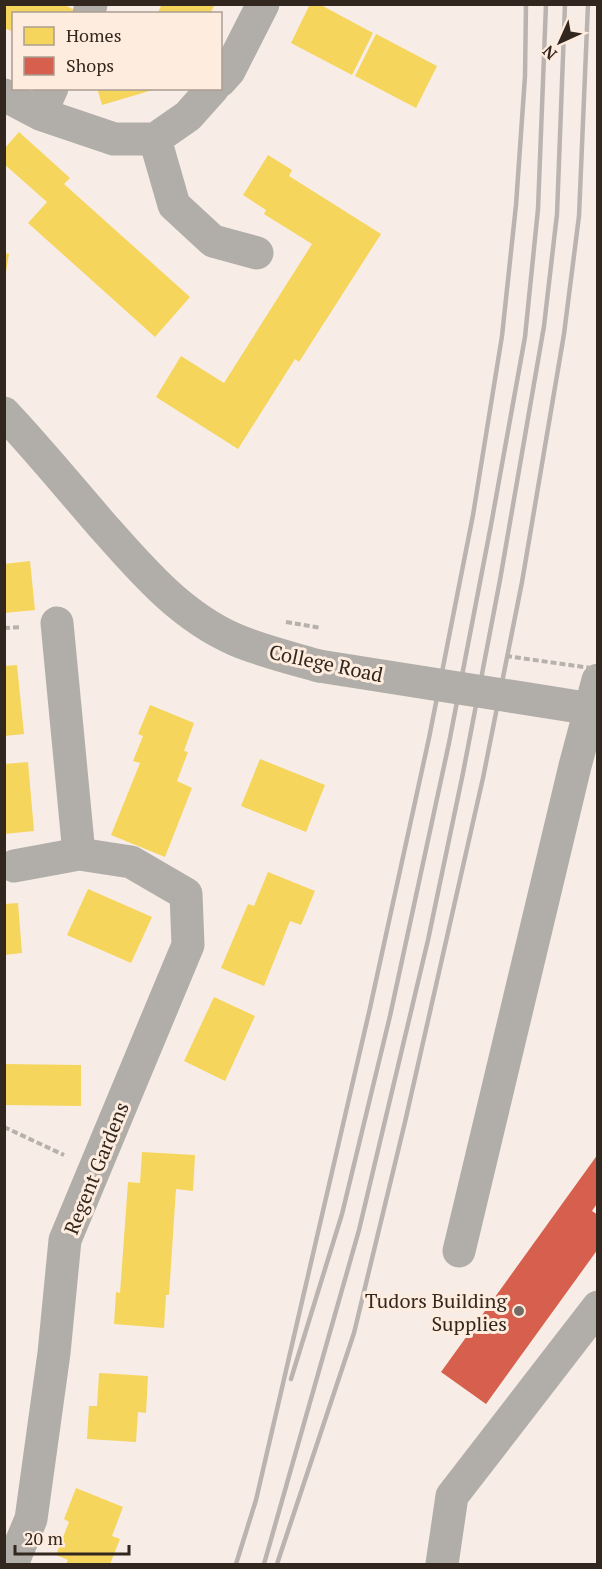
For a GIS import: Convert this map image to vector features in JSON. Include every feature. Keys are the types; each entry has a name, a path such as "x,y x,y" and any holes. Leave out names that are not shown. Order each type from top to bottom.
{"street":[{"path":"222,79 230,71 263,4"},
{"path":"4,95 46,101 114,139 155,140 188,116 211,90"},
{"path":"155,140 174,205 213,241 257,253"},
{"name":"College Road","path":"4,413 131,559 167,595 197,617 234,639 319,666 597,710"},
{"path":"57,623 79,854"},
{"path":"459,1251 597,680"},
{"name":"Regent Gardens","path":"12,1564 31,1519 54,1353 65,1240 188,945 186,894 131,862 79,854 14,866"},
{"path":"442,1564 452,1496 597,1307"}],"path":[{"path":"4,1127 95,1169"}],"building: Homes":[{"path":"4,4 63,4 76,11 12,12 12,31 4,28"},
{"path":"162,4 215,4 211,12 158,12"},
{"path":"310,4 319,4 373,33 352,75 291,43"},
{"path":"376,34 437,66 416,108 355,76"},
{"path":"98,90 153,90 102,105"},
{"path":"19,132 70,178 64,184 190,297 155,337 28,223 47,202 4,164 4,149"},
{"path":"268,155 292,170 289,176 381,234 299,362 295,359 238,449 156,397 181,356 224,383 312,244 264,214 266,210 243,195"},
{"path":"4,253 9,254 6,272 4,272"},
{"path":"30,561 35,610 4,613 4,564"},
{"path":"17,665 24,734 4,736 4,666"},
{"path":"150,705 194,723 184,751 188,752 177,781 192,788 165,857 111,835 140,763 133,761 143,736 138,734"},
{"path":"260,759 325,785 306,832 241,806"},
{"path":"28,762 34,831 4,834 4,764"},
{"path":"268,872 315,891 301,925 290,921 264,986 221,968 248,904 254,906"},
{"path":"88,889 152,917 131,963 67,935"},
{"path":"18,903 22,953 4,955 4,904"},
{"path":"214,997 255,1016 225,1081 184,1061"},
{"path":"4,1064 81,1065 81,1106 4,1105"},
{"path":"142,1152 195,1155 193,1191 176,1189 169,1295 166,1295 164,1328 114,1324 116,1292 120,1293 128,1182 140,1183"},
{"path":"99,1373 148,1376 146,1413 138,1412 136,1442 87,1439 89,1406 97,1406"},
{"path":"76,1488 123,1507 112,1536 120,1539 110,1564 66,1564 68,1560 56,1555 69,1522 64,1519"}],"building: Shops":[{"name":"Tudors Building Supplies","path":"598,1154 598,1202 592,1211 598,1215 598,1249 486,1404 441,1372"}],"railway":[{"path":"236,1564 256,1500 370,1008 429,738 473,515 502,336 516,205 525,76 526,4"},
{"path":"291,1379 342,1214 390,1016 449,743 491,525 525,337 538,209 546,4"},
{"path":"264,1564 359,1230 428,940 463,773 500,580 544,326 557,214 565,4"},
{"path":"277,1564 354,1333 405,1122 483,778 522,582 564,334 579,216 588,4"}],"place":[{"name":"Tudors Building Supplies","path":"519,1311"}]}
